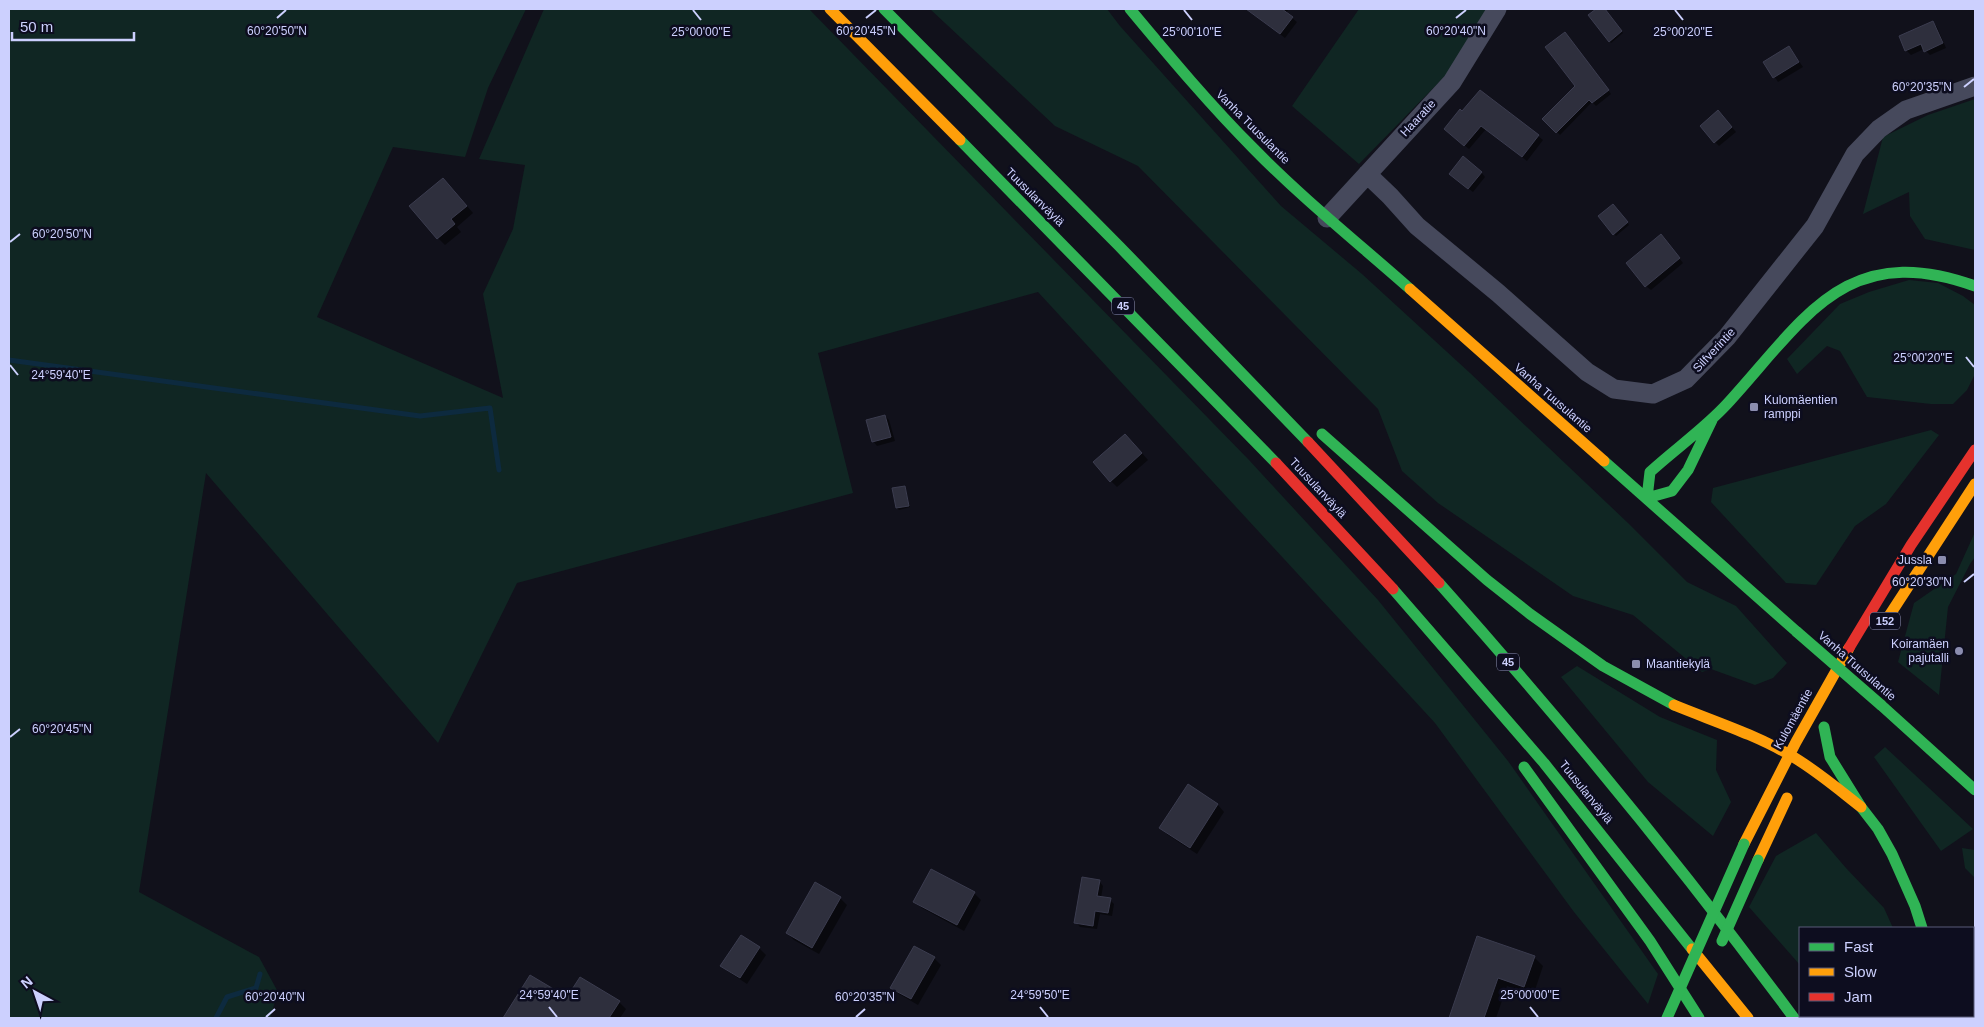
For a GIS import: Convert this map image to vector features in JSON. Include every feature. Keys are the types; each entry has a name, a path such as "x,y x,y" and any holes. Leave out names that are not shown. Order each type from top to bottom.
{"main road":[{"name":"Tuusulanväylä","path":"830,9 1252,437 1410,607 1544,762 1748,1018"},
{"name":"Tuusulanväylä","path":"884,9 1198,327 1449,594 1568,732 1652,834 1794,1018"},
{"name":"Vanha Tuusulantie","path":"1130,9 1199,91 1232,126 1327,218 1647,498 1975,790"},
{"path":"1712,420 1688,470 1672,491 1647,498 1650,472 1712,420 1802,320 1819,303 1841,288 1878,275 1899,272 1936,274 1974,286"},
{"path":"1198,327 1292,408"},
{"path":"1314,427 1487,580 1530,614 1603,666 1668,703 1737,730 1789,754 1804,763 1861,807"},
{"name":"Kulomäentie","path":"1667,1018 1744,844 1789,754 1887,583 1932,511 1975,450"},
{"name":"152","path":"1881,628 1975,484"},
{"path":"1410,607 1458,682"},
{"path":"1846,688 1859,665"},
{"path":"1816,741 1827,723 1830,757 1861,807 1878,828 1892,854 1915,906 1922,927"},
{"path":"1519,761 1538,784 1650,941 1699,1018"},
{"path":"1704,981 1792,789"},
{"path":"1688,1018 1696,998"}],"street":[{"name":"Haaratie","path":"1327,218 1452,82 1497,9"},
{"name":"Silfverintie","path":"1367,174 1417,226 1498,293 1587,372 1614,388 1653,394 1686,379 1727,337 1815,226 1854,154 1879,129 1906,110 1975,86"}],"green space":[{"path":"9,9 526,9 488,88 465,157 393,147 317,317 503,398 483,294 513,229 525,165 479,159 544,9 809,9 1249,460 1378,600 1508,761 1658,974 1648,1004 1574,912 1435,723 1038,292 818,353 853,493 517,583 438,743 206,473 139,892 259,957 278,992 270,1018 9,1018"},
{"path":"930,9 1107,9 1120,26 1281,206 1362,274 1470,373 1628,523 1687,582 1736,606 1787,663 1773,678 1755,685 1711,669 1702,672 1633,615 1573,596 1438,503 1402,471 1378,409 1138,166 1055,126"},
{"path":"1359,9 1489,9 1447,74 1359,164 1292,106"},
{"path":"1975,99 1975,250 1925,239 1910,216 1909,192 1863,214 1883,137 1928,115"},
{"path":"1909,280 1938,283 1963,296 1975,305 1975,374 1967,390 1953,404 1931,404 1867,397 1840,351 1827,346 1797,374 1787,359 1840,304 1869,292"},
{"path":"1931,430 1939,435 1886,504 1855,526 1816,585 1786,583 1711,502 1713,488"},
{"path":"1975,532 1975,557 1948,607 1939,695 1898,662 1914,603 1956,574"},
{"path":"1577,666 1660,717 1717,740 1716,770 1731,802 1713,836 1648,782 1561,677"},
{"path":"1885,747 1973,829 1941,851 1874,757"},
{"path":"1816,833 1884,908 1893,927 1799,927 1799,964 1749,907 1776,856"},
{"path":"1962,848 1975,850 1975,878 1965,868"}],"building":[{"path":"1246,9 1282,9 1293,17 1280,34"},
{"path":"1596,9 1605,9 1622,31 1609,42 1588,15"},
{"path":"1933,21 1943,43 1924,52 1921,44 1905,51 1899,36"},
{"path":"1565,32 1609,90 1592,103 1589,100 1556,133 1542,119 1575,86 1545,47"},
{"path":"1789,46 1799,62 1773,78 1763,62"},
{"path":"1480,90 1539,135 1522,157 1481,126 1464,146 1444,129 1460,109 1462,111"},
{"path":"1718,110 1732,127 1714,143 1700,126"},
{"path":"1463,156 1482,172 1468,189 1449,174"},
{"path":"443,178 467,206 451,219 455,224 437,239 409,206"},
{"path":"1613,204 1628,222 1613,235 1598,216"},
{"path":"1661,234 1680,258 1645,287 1626,263"},
{"path":"885,415 891,437 872,442 866,420"},
{"path":"1125,434 1142,453 1110,482 1093,462"},
{"path":"905,486 909,506 896,508 892,488"},
{"path":"1188,784 1218,804 1190,848 1159,828"},
{"path":"931,869 975,892 957,925 913,902"},
{"path":"1082,877 1100,880 1097,896 1111,898 1108,913 1095,911 1093,926 1074,923"},
{"path":"815,882 841,897 812,948 786,933"},
{"path":"741,935 760,947 740,978 720,966"},
{"path":"1477,936 1535,956 1524,987 1498,978 1484,1018 1449,1018"},
{"path":"914,946 935,957 911,999 890,988"},
{"path":"530,975 567,997 580,977 620,1001 609,1018 503,1018"}],"waterway":[{"path":"9,360 420,416 490,408 499,470"},
{"path":"216,1018 227,997 256,988 260,974"}],"traffic: fast":[{"path":"884,9 1119,246 1308,442"},
{"path":"1130,9 1175,63 1254,149 1311,203 1410,289"},
{"path":"960,140 1276,463"},
{"path":"1712,420 1688,470 1672,491 1647,498 1650,472 1718,413 1805,317 1831,296 1860,281 1892,273 1930,274 1975,286"},
{"path":"1322,434 1487,580 1530,614 1603,666 1674,705"},
{"path":"1604,461 1797,632"},
{"path":"1439,583 1532,689 1622,797 1709,906 1794,1018"},
{"path":"1393,589 1544,763 1692,949"},
{"path":"1797,632 1881,705"},
{"path":"1881,705 1975,790"},
{"path":"1824,727 1830,757 1861,807 1878,829 1892,854 1915,906 1922,927"},
{"path":"1524,767 1650,941 1699,1018"},
{"path":"1667,1018 1744,844"},
{"path":"1722,941 1758,860"}],"traffic: slow":[{"path":"830,9 960,140"},
{"path":"1410,289 1604,461"},
{"path":"1887,619 1975,484"},
{"path":"1744,844 1796,742 1849,648"},
{"path":"1674,705 1776,747 1809,767 1861,807"},
{"path":"1758,860 1787,798"},
{"path":"1692,949 1748,1018"}],"traffic: jam":[{"path":"1308,442 1439,583"},
{"path":"1849,648 1911,545 1975,450"},
{"path":"1276,463 1393,589"}],"place":[{"name":"Kulomäentien ramppi","path":"1754,407"},
{"name":"Jussla","path":"1942,560"},
{"name":"Koiramäen pajutalli","path":"1959,651"},
{"name":"Maantiekylä","path":"1636,664"}]}
